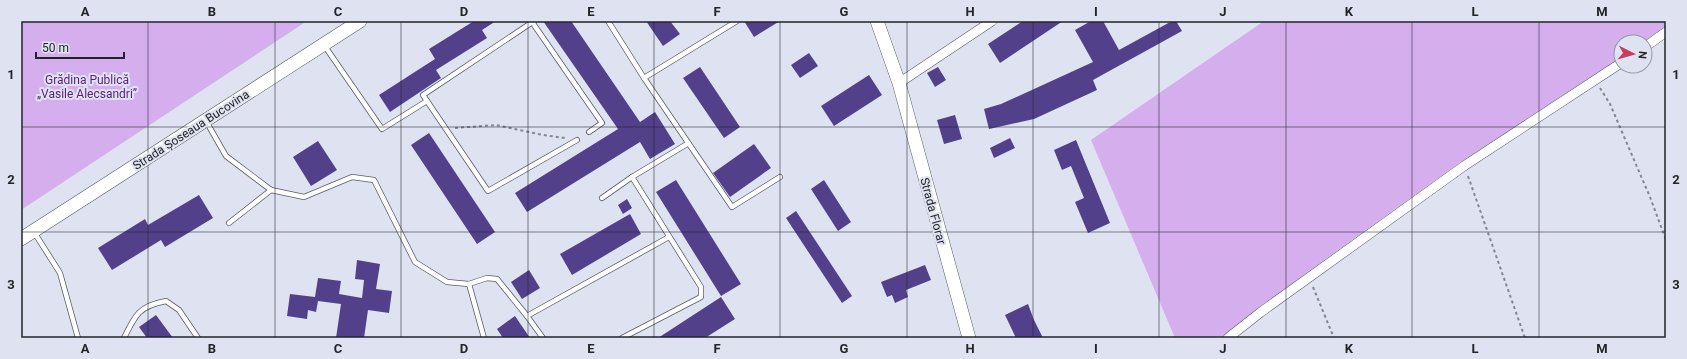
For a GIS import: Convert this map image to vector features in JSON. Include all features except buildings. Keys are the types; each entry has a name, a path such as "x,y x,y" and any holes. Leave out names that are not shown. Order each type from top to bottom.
{"main road":[{"name":"Strada Șoseaua Bucovina","path":"21,239 360,21"},
{"name":"Strada Florar","path":"877,21 899,83 969,338"}],"street":[{"path":"899,83 992,21"},
{"path":"1653,41 1666,32"},
{"path":"1228,338 1309,277 1464,166 1613,68"}],"lane":[{"path":"608,21 644,78 732,207 780,177"},
{"path":"644,78 737,21"},
{"path":"575,141 488,191 423,95 533,22 602,124 589,132"},
{"path":"324,44 382,129 427,101"},
{"path":"206,121 226,156 271,190 304,197 352,177 374,180 416,262 448,282 469,284 486,278 497,279 544,338"},
{"path":"602,198 632,177 688,144"},
{"path":"622,338 701,297 701,287 632,177"},
{"path":"228,223 271,190"},
{"path":"33,231 60,274 78,338"},
{"path":"527,316 669,237"},
{"path":"469,284 484,338"},
{"path":"124,338 129,325 138,312 152,304 166,301 179,310 198,338"}],"path":[{"path":"1595,80 1610,104 1650,197 1666,240"},
{"path":"446,129 496,125 543,135 568,138 575,141"},
{"path":"1464,166 1525,338"},
{"path":"1309,277 1334,338"}],"green space":[{"name":"Grădina Publică „Vasile Alecsandri”","path":"21,21 307,21 21,210"},
{"path":"1264,21 1666,21 1666,27 1653,36 1653,34 1613,34 1613,63 1462,161 1309,271 1221,338 1175,338 1091,140"}]}
